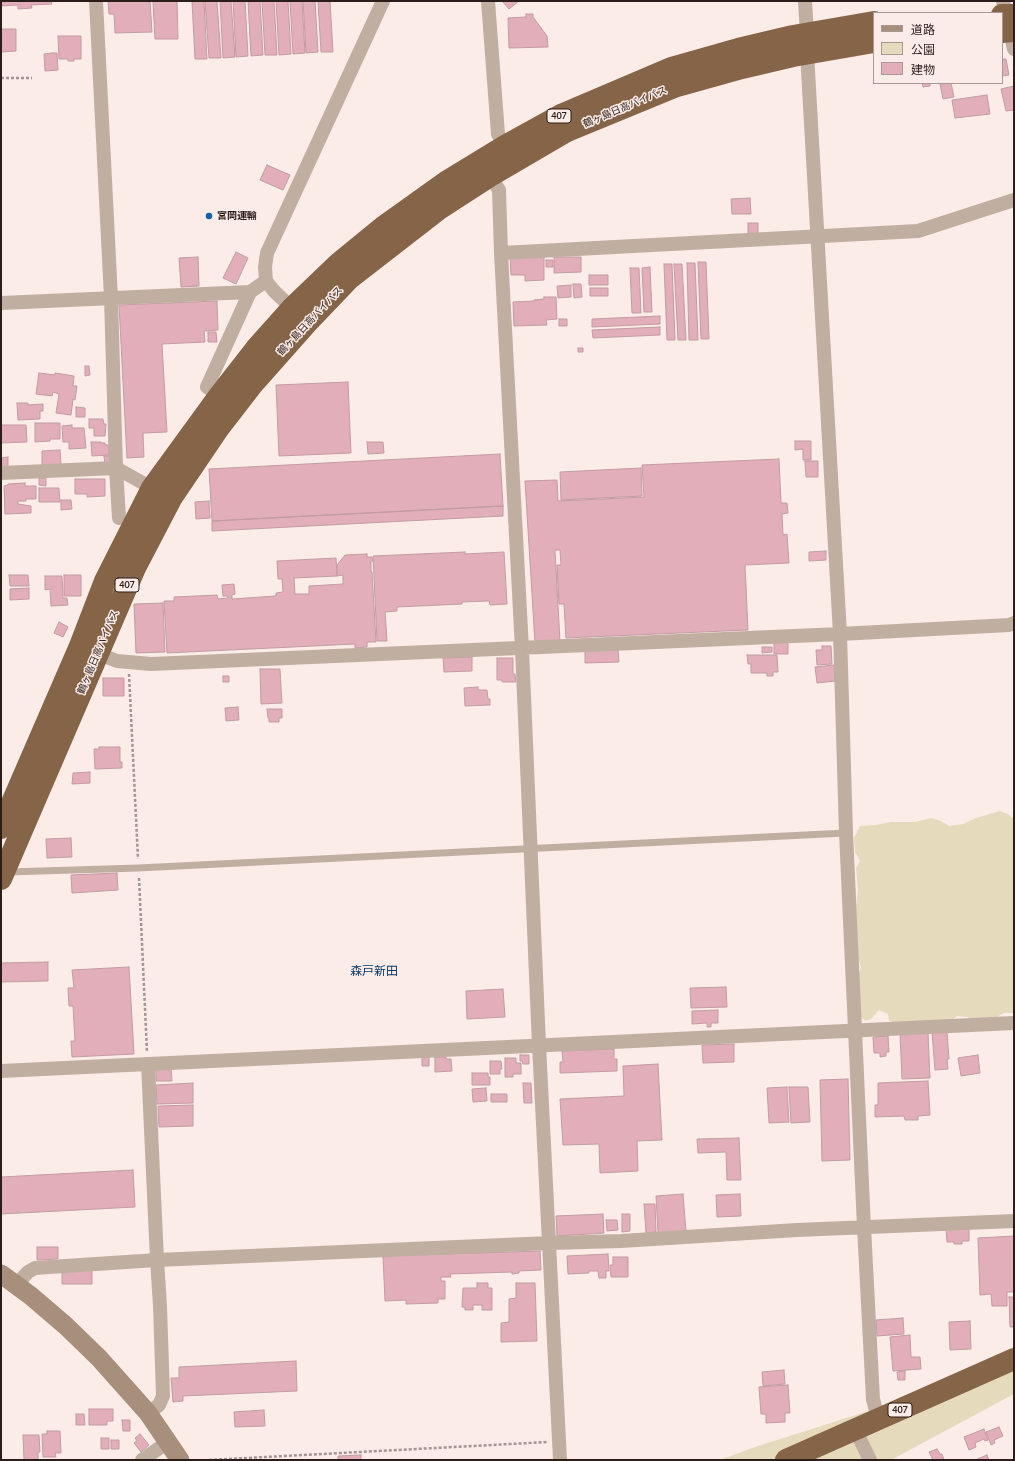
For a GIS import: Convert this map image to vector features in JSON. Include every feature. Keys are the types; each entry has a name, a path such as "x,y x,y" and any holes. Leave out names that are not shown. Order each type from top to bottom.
{"highway":[{"name":"鶴ヶ島日高バイパス","path":"2,875 89,650 105,581 152,488 219,396 258,346 350,278 439,209 490,176 567,131 674,87 742,68 807,44 873,22"},
{"name":"鶴ヶ島日高バイパス","path":"1,828 89,650 172,497 218,429 252,385 299,316 339,263 383,226 446,182 505,146 563,114 671,68 738,49 807,44 873,42"},
{"name":"407","path":"786,1460 1014,1359"}],"street":[{"path":"96,1 119,518"},
{"path":"299,316 266,281 265,267 267,254 384,1"},
{"path":"488,1 498,134 505,146"},
{"path":"805,1 840,634 846,833 864,1227 873,1399 878,1419"},
{"path":"490,176 500,190 501,253 522,649 560,1460"},
{"path":"501,253 918,231 1014,200"},
{"path":"219,396 207,386 250,292 266,281"},
{"path":"1,303 250,292"},
{"path":"1,473 116,468 152,488"},
{"path":"89,650 117,661 151,664 840,634 1009,625 1014,623"},
{"path":"1,1071 1014,1023"},
{"path":"148,1064 163,1396 159,1405 148,1413"},
{"path":"16,1285 28,1272 35,1268 157,1260 621,1241 864,1227 1014,1221"},
{"path":"1,1274 66,1326 99,1358 148,1413 180,1460"},
{"path":"855,1429 870,1460"},
{"path":"142,1460 168,1442"}],"lane":[{"path":"2,875 846,833"}],"path":[{"path":"1,78 32,78"},
{"path":"209,1460 558,1441"}],"green space":[{"path":"1000,811 1008,814 1014,819 1014,1013 1004,1013 992,1020 974,1020 967,1017 957,1016 948,1022 907,1025 889,1021 888,1014 879,1010 871,1019 865,1021 860,1015 859,974 861,967 858,958 856,907 858,890 856,868 860,861 855,852 854,838 860,826 891,822 915,822 931,818 941,821 949,826 963,824 976,818"},
{"path":"1014,1356 1014,1394 891,1460 720,1460 752,1448 865,1412 885,1410 898,1398"}],"building":[{"path":"1,1 51,1 52,4 31,5 32,8 18,9 18,5 1,6"},
{"path":"108,1 150,1 152,32 115,33 114,14 109,14"},
{"path":"153,1 177,1 178,39 155,39"},
{"path":"192,1 204,1 207,59 195,59"},
{"path":"205,1 217,1 221,58 209,58"},
{"path":"220,1 231,1 235,57 223,58"},
{"path":"233,1 245,1 248,56 236,57"},
{"path":"248,1 260,1 263,55 251,56"},
{"path":"262,1 274,1 277,55 265,55"},
{"path":"276,1 288,1 291,54 279,55"},
{"path":"290,1 302,1 305,53 293,54"},
{"path":"303,1 315,1 318,52 306,53"},
{"path":"318,1 330,1 333,52 321,52"},
{"path":"502,1 519,1 509,9"},
{"path":"526,14 533,14 533,17 547,36 548,47 509,48 508,18 526,17"},
{"path":"1,29 16,29 16,51 1,52"},
{"path":"58,36 81,36 81,59 68,61 68,59 59,59"},
{"path":"57,53 58,70 45,71 44,54"},
{"path":"1003,59 1006,59 1009,75 1003,76"},
{"path":"922,84 930,84 930,86 923,87"},
{"path":"940,84 951,84 954,97 943,99"},
{"path":"1014,86 1014,110 1006,111 1001,89"},
{"path":"987,95 990,114 955,118 952,100"},
{"path":"267,165 290,175 283,190 260,180"},
{"path":"750,198 751,214 732,214 731,199"},
{"path":"748,223 758,223 758,234 748,234"},
{"path":"236,252 248,258 236,284 223,278"},
{"path":"544,255 544,280 525,281 525,275 511,275 510,256"},
{"path":"198,257 199,286 181,287 179,258"},
{"path":"554,257 581,257 581,272 554,273"},
{"path":"546,260 553,260 553,267 546,267"},
{"path":"698,262 706,262 709,339 701,339"},
{"path":"687,263 695,263 698,340 689,340"},
{"path":"664,264 672,264 675,340 667,340"},
{"path":"674,264 682,264 686,340 678,340"},
{"path":"650,267 652,312 644,312 642,268"},
{"path":"630,268 639,268 641,313 632,313"},
{"path":"589,275 608,275 608,285 589,285"},
{"path":"573,284 581,284 582,297 574,298"},
{"path":"571,285 571,297 558,298 557,286"},
{"path":"590,288 608,288 608,296 590,296"},
{"path":"544,297 556,297 557,319 546,320 547,325 514,326 513,302 534,301 544,299"},
{"path":"217,301 218,330 204,331 205,342 162,344 167,432 143,433 144,457 127,458 119,305"},
{"path":"660,316 660,324 592,327 592,319"},
{"path":"559,319 567,319 567,326 559,326"},
{"path":"660,327 660,335 593,338 592,330"},
{"path":"208,332 216,332 217,342 208,342"},
{"path":"578,348 583,348 583,352 578,352"},
{"path":"85,366 89,366 90,375 85,376"},
{"path":"39,373 55,375 55,373 74,376 73,386 77,386 75,400 73,399 71,415 56,413 59,394 53,392 52,396 36,394"},
{"path":"348,382 351,453 279,456 276,385"},
{"path":"17,403 28,403 28,405 43,404 43,411 40,411 40,419 18,420"},
{"path":"76,407 85,408 85,417 76,417"},
{"path":"89,419 103,419 104,424 106,424 105,436 94,436 94,428 89,428"},
{"path":"35,423 60,423 60,439 35,442"},
{"path":"1,425 26,425 27,442 1,443"},
{"path":"72,425 72,428 84,428 86,448 69,449 69,442 63,442 62,426"},
{"path":"795,441 811,441 811,460 803,460 803,449 795,450"},
{"path":"91,442 101,442 105,443 105,445 109,445 109,455 92,456"},
{"path":"367,442 383,442 384,453 368,454"},
{"path":"60,450 61,465 42,465 42,451"},
{"path":"500,454 503,506 212,521 209,469"},
{"path":"104,456 110,456 111,464 105,464"},
{"path":"8,457 8,469 1,469 1,458"},
{"path":"779,459 781,503 787,503 788,513 782,514 783,535 787,534 789,563 745,565 748,630 566,638 564,604 559,604 557,565 561,565 560,550 555,550 560,642 535,643 525,481 557,480 558,501 644,497 642,465"},
{"path":"805,461 818,461 818,477 806,477"},
{"path":"641,468 642,496 561,500 560,472"},
{"path":"39,478 46,478 46,486 39,485"},
{"path":"75,479 105,479 105,496 87,497 87,494 75,494"},
{"path":"25,483 25,486 36,486 36,499 18,501 18,504 31,506 31,513 5,514 4,486 8,484"},
{"path":"39,488 59,488 60,502 39,502"},
{"path":"61,500 71,500 72,509 61,510"},
{"path":"209,501 210,518 196,519 195,502"},
{"path":"503,506 503,516 212,531 212,521"},
{"path":"826,551 826,560 809,561 809,552"},
{"path":"465,552 465,554 504,552 507,604 490,605 489,601 462,602 462,604 397,607 397,611 385,612 387,641 377,641 373,556"},
{"path":"367,554 367,557 372,557 373,561 371,561 371,572 376,642 367,642 367,647 355,648 355,644 167,653 164,601 174,601 174,597 217,595 218,599 228,598 228,596 223,596 222,585 234,584 235,594 232,595 232,599 276,596 276,593 283,592 282,579 278,579 277,561 336,558 337,576 337,565 345,555","holes":["343,575 343,584 309,586 309,594 295,594 294,578"]},
{"path":"9,575 28,575 29,586 10,586"},
{"path":"64,575 81,575 81,596 64,596"},
{"path":"45,576 62,576 63,598 67,598 68,605 51,606 50,589 45,590"},
{"path":"29,588 29,599 10,600 10,589"},
{"path":"163,603 165,652 136,653 134,604"},
{"path":"59,622 68,627 63,637 54,633"},
{"path":"788,642 788,654 774,654 774,643"},
{"path":"822,646 831,646 832,664 817,665 816,650 822,650"},
{"path":"762,647 772,647 772,652 762,653"},
{"path":"618,650 619,662 585,663 585,651"},
{"path":"747,655 777,655 778,672 773,672 773,676 767,676 767,673 751,673 751,664 748,664"},
{"path":"472,657 472,671 444,672 443,658"},
{"path":"497,658 513,658 513,674 515,674 516,682 502,682 502,680 497,680"},
{"path":"834,665 835,681 817,683 815,667"},
{"path":"260,669 280,669 282,703 261,704"},
{"path":"223,676 229,676 229,682 223,682"},
{"path":"103,678 124,678 124,696 103,696"},
{"path":"478,687 478,690 487,690 490,705 465,706 464,688"},
{"path":"238,707 239,720 226,721 225,708"},
{"path":"267,709 282,709 282,718 279,718 279,722 269,722"},
{"path":"99,747 120,747 120,762 122,762 122,768 95,769 94,749 99,749"},
{"path":"90,772 90,783 72,784 73,773"},
{"path":"71,838 72,857 47,858 46,839"},
{"path":"117,873 118,890 72,893 71,875"},
{"path":"48,962 48,981 1,982 1,963"},
{"path":"129,967 134,1054 72,1057 71,1041 75,1041 73,1006 69,1006 68,988 74,988 72,970"},
{"path":"726,987 727,1007 691,1008 690,988"},
{"path":"503,989 505,1017 467,1019 466,991"},
{"path":"718,1010 718,1023 711,1023 711,1027 707,1027 707,1023 692,1024 692,1011"},
{"path":"947,1031 949,1059 947,1059 948,1069 935,1070 932,1032"},
{"path":"928,1033 930,1078 902,1079 900,1034"},
{"path":"888,1036 889,1052 886,1052 886,1056 880,1057 880,1053 874,1053 873,1037"},
{"path":"734,1044 734,1062 703,1063 702,1045"},
{"path":"614,1049 614,1059 617,1059 617,1071 560,1073 560,1062 563,1062 562,1051"},
{"path":"520,1055 529,1055 529,1064 523,1064 522,1061 520,1061"},
{"path":"978,1055 980,1073 961,1076 958,1058"},
{"path":"422,1057 429,1057 429,1066 422,1066"},
{"path":"435,1057 446,1057 446,1059 451,1059 452,1071 435,1072"},
{"path":"505,1058 516,1058 516,1063 521,1063 521,1074 513,1074 513,1077 505,1077"},
{"path":"490,1061 501,1061 502,1069 500,1069 500,1074 490,1074"},
{"path":"658,1064 662,1140 637,1141 638,1171 600,1173 599,1144 563,1145 560,1099 624,1096 623,1066"},
{"path":"171,1068 172,1081 156,1081 156,1069"},
{"path":"472,1073 488,1073 488,1077 490,1077 490,1085 472,1085"},
{"path":"848,1079 850,1160 822,1161 820,1080"},
{"path":"928,1081 930,1115 918,1116 918,1120 905,1120 904,1116 875,1117 875,1105 878,1105 878,1083"},
{"path":"193,1083 193,1103 157,1104 156,1085"},
{"path":"523,1083 531,1083 532,1103 524,1103"},
{"path":"787,1087 789,1122 769,1123 767,1088"},
{"path":"789,1087 808,1087 810,1122 791,1123"},
{"path":"486,1088 487,1101 473,1102 472,1089"},
{"path":"491,1094 507,1094 507,1102 491,1102"},
{"path":"193,1105 193,1126 159,1127 158,1106"},
{"path":"739,1138 741,1180 727,1180 726,1152 698,1153 697,1139"},
{"path":"133,1170 135,1207 1,1214 1,1177"},
{"path":"683,1194 686,1232 658,1233 656,1196"},
{"path":"740,1194 741,1216 717,1217 716,1195"},
{"path":"644,1204 655,1204 656,1232 646,1233"},
{"path":"603,1214 604,1233 557,1236 556,1216"},
{"path":"622,1214 630,1214 630,1231 622,1232"},
{"path":"606,1220 617,1220 618,1230 607,1231"},
{"path":"969,1227 969,1241 962,1241 962,1244 947,1242 946,1228"},
{"path":"1014,1236 1014,1292 1007,1292 1007,1306 992,1306 991,1294 980,1295 978,1238"},
{"path":"37,1247 58,1247 58,1259 37,1260"},
{"path":"540,1251 541,1270 519,1271 519,1273 512,1274 512,1272 450,1274 451,1277 441,1277 441,1281 445,1281 445,1299 438,1299 438,1303 406,1304 406,1300 385,1301 383,1256"},
{"path":"608,1254 609,1271 606,1271 606,1278 599,1278 598,1271 568,1274 567,1256"},
{"path":"613,1257 628,1257 628,1277 611,1277 610,1265 613,1265"},
{"path":"62,1270 92,1270 92,1284 62,1284"},
{"path":"477,1283 488,1283 488,1288 492,1288 492,1310 482,1310 482,1305 473,1305 473,1310 465,1310 465,1307 462,1307 463,1288 477,1288"},
{"path":"516,1283 535,1283 537,1341 501,1342 501,1323 509,1322 509,1299 516,1298"},
{"path":"1009,1297 1014,1297 1014,1327 1010,1327"},
{"path":"903,1318 904,1334 877,1336 876,1320"},
{"path":"970,1321 971,1349 950,1350 949,1322"},
{"path":"910,1335 911,1357 920,1357 921,1369 893,1371 890,1337"},
{"path":"296,1361 297,1391 183,1396 183,1401 173,1402 171,1378 179,1378 179,1367"},
{"path":"784,1370 785,1384 763,1386 762,1372"},
{"path":"905,1371 905,1380 898,1380 897,1372"},
{"path":"788,1385 790,1413 785,1413 785,1422 766,1423 766,1414 761,1414 759,1387"},
{"path":"89,1409 113,1409 113,1421 107,1421 107,1425 89,1425"},
{"path":"264,1410 265,1426 235,1427 234,1412"},
{"path":"76,1414 84,1414 85,1425 76,1425"},
{"path":"122,1420 130,1420 130,1431 123,1431"},
{"path":"999,1427 1003,1436 994,1440 995,1443 991,1445 986,1432"},
{"path":"984,1429 988,1440 985,1441 984,1439 975,1443 976,1447 969,1450 964,1437"},
{"path":"47,1431 60,1431 61,1453 55,1453 56,1457 43,1457 42,1434 47,1434"},
{"path":"140,1434 149,1445 141,1452 134,1443 137,1441 135,1438"},
{"path":"23,1435 39,1435 40,1452 38,1452 38,1460 24,1460"},
{"path":"101,1438 109,1438 109,1449 101,1449"},
{"path":"111,1440 119,1440 119,1449 111,1449"},
{"path":"937,1449 940,1454 942,1454 944,1460 933,1460 929,1452"},
{"path":"361,1455 361,1460 338,1460 338,1456"},
{"path":"987,1455 989,1460 975,1460"}],"place":[{"name":"宮岡運輸","path":"209,216"}],"district":[{"name":"森戸新田","path":"374,971"}]}
